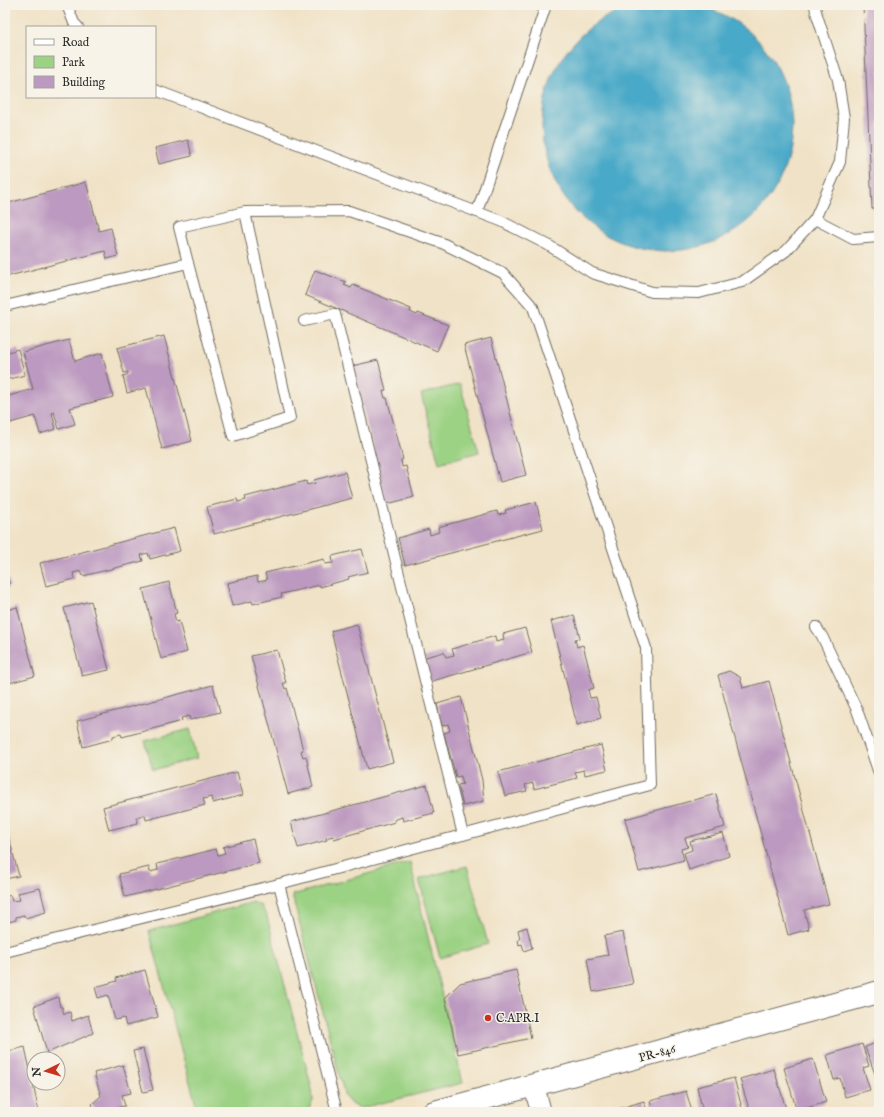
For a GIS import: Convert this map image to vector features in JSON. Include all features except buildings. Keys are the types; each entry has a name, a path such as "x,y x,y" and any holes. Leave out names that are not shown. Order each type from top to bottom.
{"street":[{"name":"PR-846","path":"434,1112 879,992"},
{"path":"534,1086 541,1112"}],"lane":[{"path":"67,5 74,23 77,26"},
{"path":"477,212 546,5"},
{"path":"156,90 500,221 548,245 592,273 652,292 699,293 742,282 786,251 815,219 840,162 844,118 838,80 815,5"},
{"path":"5,952 279,884 650,786 646,648 533,307 503,273 442,243 350,211 245,212 180,227 188,263 234,436 290,418 245,212"},
{"path":"815,219 853,239 879,237"},
{"path":"5,306 188,263"},
{"path":"304,321 335,314 463,835"},
{"path":"816,627 822,636 857,710 879,774"},
{"path":"279,884 337,1112"}],"green space":[{"path":"460,384 479,452 439,463 421,394"},
{"path":"190,729 197,758 153,770 145,741"},
{"path":"410,862 463,1083 361,1108 351,1104 345,1097 292,895"},
{"path":"467,866 488,944 440,958 419,879"},
{"path":"253,902 261,906 267,917 312,1089 313,1101 307,1112 198,1112 149,931"}],"water":[{"path":"667,1 691,4 715,11 736,22 755,38 771,57 782,78 789,102 792,126 789,150 782,174 771,195 755,214 736,230 715,241 691,248 667,251 643,248 619,241 598,230 579,214 563,195 552,174 545,150 542,126 545,102 552,78 563,57 579,38 598,22 619,11 643,4"}],"place":[{"name":"C.APR.I","path":"488,1018"}]}
